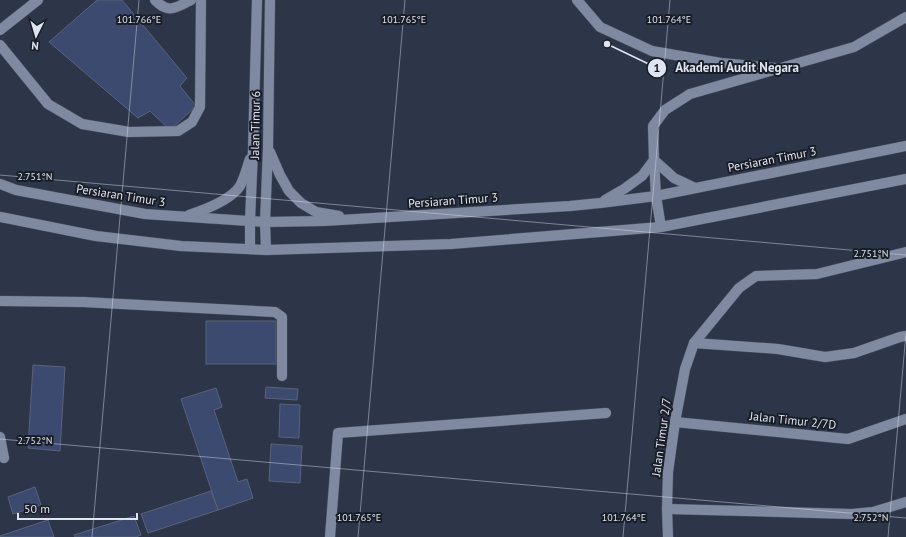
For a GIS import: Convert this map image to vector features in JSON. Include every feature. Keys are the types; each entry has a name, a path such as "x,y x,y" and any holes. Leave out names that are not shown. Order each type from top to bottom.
{"street":[{"path":"0,30 38,0"},
{"path":"155,0 160,6 167,9 178,8 191,0"},
{"path":"0,45 48,104 82,124 130,132 178,131 192,122 200,108 201,0"},
{"name":"Jalan Timur 6","path":"250,249 257,0"},
{"name":"Jalan Timur 6","path":"266,250 265,222 268,148 270,0"},
{"path":"577,0 600,27 652,51 721,63 781,68"},
{"path":"661,227 656,196 653,126 664,110 690,94 854,47 906,17"},
{"name":"Persiaran Timur 3","path":"0,184 16,190 145,214 265,222 324,221 487,212 600,203 656,196 906,146"},
{"path":"268,148 289,191 301,203 316,212 357,219"},
{"path":"185,217 212,206 234,192 240,186 253,150"},
{"path":"654,160 674,178 695,188"},
{"path":"600,203 624,189 642,176 654,160"},
{"path":"0,217 96,236 181,246 266,250 451,244 661,227 906,179"},
{"path":"694,343 739,288 756,276 817,274 906,252"},
{"path":"0,300 83,302 275,312 282,317 282,376"},
{"path":"694,343 778,349 825,356 854,353 906,336"},
{"name":"Jalan Timur 2/7","path":"668,537 668,472 675,422 685,369 694,343"},
{"path":"330,537 338,433 606,413"},
{"name":"Jalan Timur 2/7D","path":"675,422 848,439 906,419"},
{"path":"0,437 4,458"},
{"path":"667,509 852,514 873,512 906,502"}],"building":[{"path":"97,0 122,0 187,78 180,86 196,106 170,130 150,111 138,118 49,42"},
{"path":"206,321 276,321 276,364 206,364"},
{"path":"33,365 65,367 60,451 28,448"},
{"path":"266,387 298,389 297,400 265,398"},
{"path":"216,388 222,407 214,410 238,482 247,479 253,498 218,510 181,399"},
{"path":"280,404 300,405 299,438 279,437"},
{"path":"271,444 302,446 300,483 269,481"},
{"path":"35,487 41,505 13,514 8,497"},
{"path":"211,491 218,510 148,533 141,514"},
{"path":"134,516 141,535 136,537 75,537 74,535"},
{"path":"48,520 54,537 0,537 0,536"}],"place":[{"name":"Akademi Audit Negara","path":"607,44"}]}
